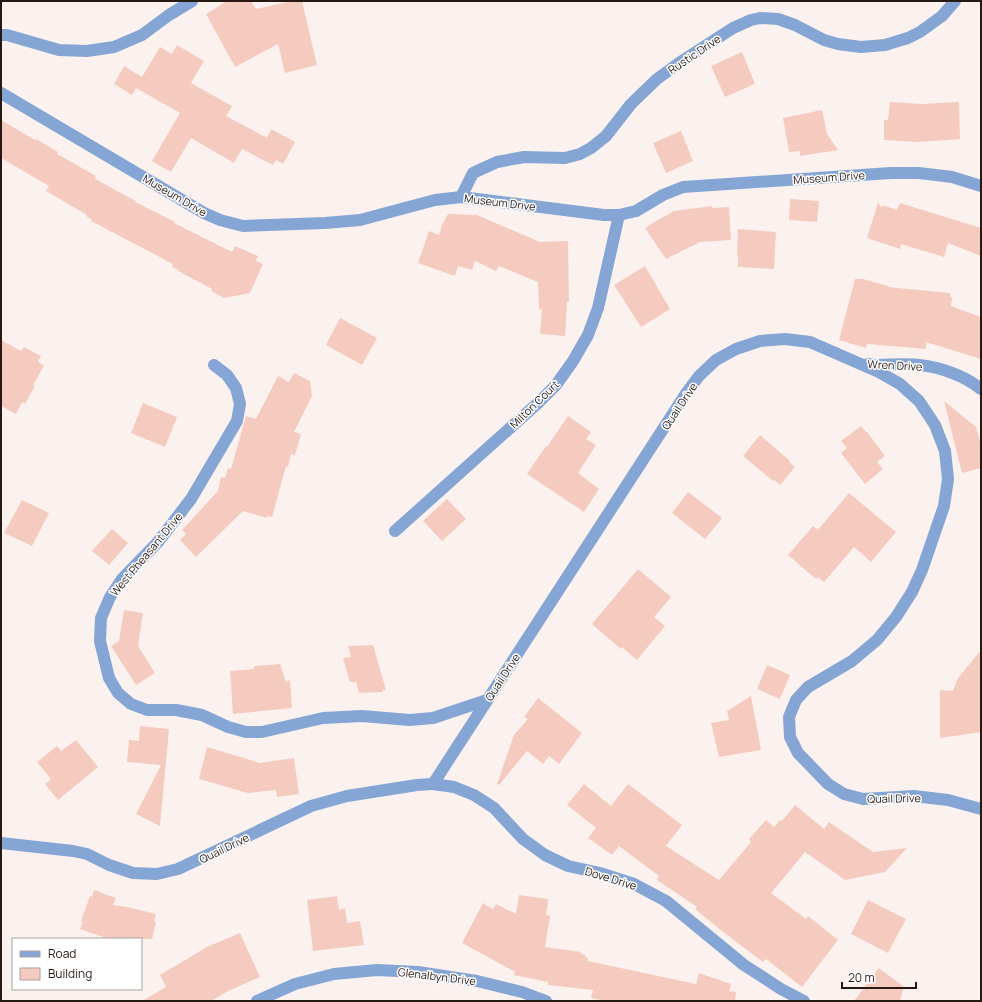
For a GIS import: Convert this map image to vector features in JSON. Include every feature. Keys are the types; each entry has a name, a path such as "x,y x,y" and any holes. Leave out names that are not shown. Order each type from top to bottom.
{"street":[{"path":"1,35 7,35 59,50 87,51 114,47 142,35 169,15 192,1"},
{"name":"Rustic Drive","path":"461,197 473,173 497,162 524,157 565,158 580,154 591,148 606,136 631,104 657,79 733,28 751,20 760,18 778,19 795,25 824,40 838,44 861,47 885,45 908,38 920,32 942,16 955,1"},
{"name":"Museum Drive","path":"1,93 204,212 220,220 243,226 360,220 434,200 461,197 604,215 619,215 636,211 663,194 683,187 891,173 919,172 952,177 981,186"},
{"name":"Milton Court","path":"396,531 538,403 556,384 573,361 588,335 598,308 619,215"},
{"name":"Quail Drive","path":"1,843 87,854 109,865 133,873 157,874 178,869 311,806 347,796 417,785 433,784 687,392 699,376 716,360 736,349 760,341 785,339 810,342 879,372 900,384 919,401 935,425 945,452 948,479 944,506 922,570 912,592 896,617 877,640 852,661 808,687 796,700 789,717 790,737 798,754 828,784 844,794 863,799 914,796 948,800 981,809"},
{"name":"Wren Drive","path":"853,360 873,365 927,366 948,371 981,389"},
{"name":"West Pheasant Drive","path":"214,365 227,375 236,388 240,404 237,422 191,499 158,542 122,579 110,597 101,618 100,641 109,678 118,693 131,704 147,710 176,710 202,715 228,727 246,732 262,732 323,718 362,716 410,720 433,718 487,700"},
{"name":"Dove Drive","path":"433,784 454,787 474,795 494,808 523,839 545,855 568,866 634,884 666,901 744,965 780,989 804,1001"},
{"name":"Glenalbyn Drive","path":"257,1001 295,984 334,974 377,970 418,972 478,981 522,992 546,1001"}],"building":[{"path":"227,1 251,1 256,9 292,1 302,1 317,65 285,73 278,44 235,67 206,14"},
{"path":"177,45 204,61 191,83 232,106 226,116 267,138 271,129 295,142 283,164 276,160 273,165 242,149 234,163 191,138 171,172 152,161 180,113 136,88 132,95 114,84 124,66 142,77 160,47 172,54"},
{"path":"742,52 755,84 725,97 711,66"},
{"path":"890,102 922,104 959,102 960,139 918,142 884,140 884,120 888,120"},
{"path":"822,110 827,134 838,150 800,156 800,151 789,152 783,118"},
{"path":"1,120 58,152 57,154 96,176 95,179 136,201 135,202 175,222 174,223 232,252 235,246 258,256 256,261 263,264 250,293 224,298 211,291 212,289 172,267 173,264 91,221 92,220 86,216 87,215 46,191 49,186 1,158"},
{"path":"681,131 693,161 666,173 653,143"},
{"path":"790,199 819,201 817,222 789,220"},
{"path":"878,203 882,208 882,205 897,210 900,203 981,228 981,256 948,243 944,257 901,244 900,249 867,238"},
{"path":"712,206 712,208 729,207 731,240 700,242 666,259 645,228 674,211"},
{"path":"448,214 477,215 540,242 568,241 569,302 567,302 565,336 540,334 542,310 539,309 538,282 499,266 496,271 475,261 472,270 458,266 455,276 418,263 429,231 439,235"},
{"path":"738,229 776,232 774,269 738,267"},
{"path":"645,266 670,309 641,327 614,285"},
{"path":"855,279 863,279 888,287 950,293 950,297 952,297 951,306 981,317 981,359 926,342 926,349 867,344 866,348 839,340"},
{"path":"340,318 377,338 362,365 326,345"},
{"path":"1,340 21,351 24,347 41,356 38,362 44,366 33,385 35,386 25,404 22,402 16,414 1,406"},
{"path":"294,373 310,381 312,396 294,432 301,434 295,455 291,454 288,467 286,466 272,517 267,516 267,518 243,511 196,557 180,540 186,534 182,530 218,491 221,477 225,478 228,468 231,469 246,416 256,419 278,376 289,382"},
{"path":"944,401 976,427 981,445 981,468 962,473"},
{"path":"143,403 177,417 165,447 131,433"},
{"path":"568,416 591,432 586,439 596,445 578,473 599,489 584,512 527,474"},
{"path":"861,426 885,456 877,462 883,469 865,484 841,453 847,448 841,441"},
{"path":"760,435 795,467 780,485 743,456"},
{"path":"688,492 722,518 705,539 672,513"},
{"path":"849,493 896,532 871,562 854,547 824,582 818,577 816,579 788,555 813,526 818,530"},
{"path":"447,499 466,519 442,541 423,521"},
{"path":"22,500 49,513 32,546 4,533"},
{"path":"112,529 128,543 109,565 92,551"},
{"path":"638,569 671,597 654,617 665,626 637,660 622,647 621,649 592,624"},
{"path":"124,610 143,613 138,646 155,673 136,685 111,646 119,641"},
{"path":"373,645 386,690 382,690 383,692 359,693 356,682 350,682 343,658 351,657 348,646"},
{"path":"981,650 981,732 940,738 940,690 953,691 958,678"},
{"path":"280,664 286,682 290,680 292,708 233,714 230,671 254,669 254,666"},
{"path":"767,665 790,675 780,699 757,689"},
{"path":"751,696 761,750 719,757 711,723 729,720 727,711"},
{"path":"538,698 582,733 559,764 549,756 543,764 527,751 499,785 497,784 514,735 528,719 524,717"},
{"path":"140,726 169,729 160,826 136,814 161,765 127,762 129,740 139,741"},
{"path":"76,740 98,767 58,800 45,784 51,779 37,762 57,746 61,751"},
{"path":"207,747 260,763 294,758 299,794 277,797 276,790 248,793 199,779"},
{"path":"584,784 611,806 628,784 682,825 666,846 719,880 751,842 749,839 766,820 774,827 780,820 782,821 795,805 824,829 829,822 873,852 907,848 885,872 845,880 805,852 771,893 806,919 808,916 838,940 802,987 766,959 763,962 722,931 695,909 697,907 657,880 659,876 619,846 612,855 588,838 596,828 567,805"},
{"path":"94,890 116,898 113,905 156,914 154,922 156,922 152,939 106,938 80,929 83,922 81,921 90,896 92,897"},
{"path":"519,895 548,899 546,915 550,916 545,947 581,952 580,954 586,955 585,957 588,958 588,961 696,984 699,973 731,984 729,991 736,992 735,1001 605,1001 591,998 593,990 548,985 548,982 514,975 515,971 510,970 462,943 483,903 493,909 496,904 516,914"},
{"path":"337,896 339,910 345,908 347,923 360,921 364,945 313,951 307,900"},
{"path":"868,900 906,919 888,953 851,934"},
{"path":"240,933 260,977 228,991 211,1001 142,1001 166,987 160,975 207,947"},
{"path":"879,968 904,987 900,1001 854,1001"}]}
